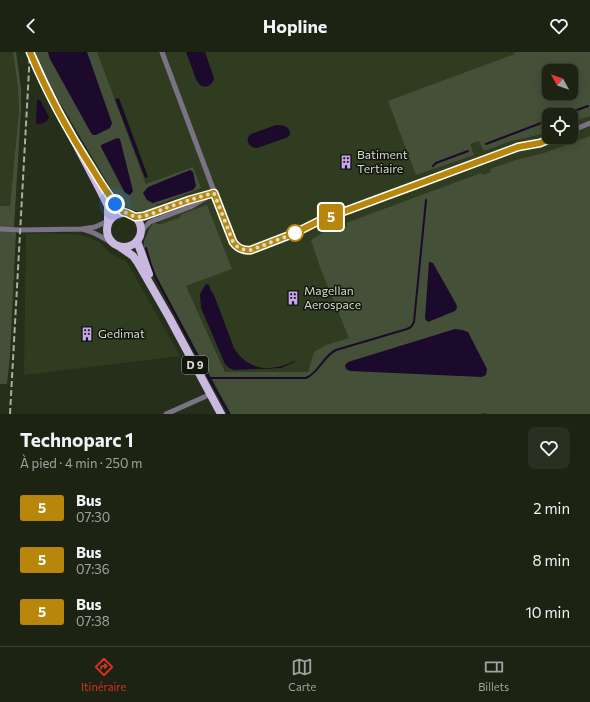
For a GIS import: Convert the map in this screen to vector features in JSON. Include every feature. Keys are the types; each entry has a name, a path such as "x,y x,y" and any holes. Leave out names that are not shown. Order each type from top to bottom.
{"main road":[{"path":"30,52 56,106 108,206 106,232 110,242 120,247 129,246 139,237 140,224 135,217 123,212 115,204 78,146"},
{"path":"108,221 117,214 123,212"},
{"name":"D 9","path":"139,237 147,270 169,317"},
{"name":"D 9","path":"120,247 133,256 138,263 221,414"}],"street":[{"path":"162,52 233,242 239,248 247,250 251,250 295,233 321,220 518,147 542,142"},
{"path":"578,128 590,123"},
{"path":"135,217 214,193"},
{"path":"139,237 150,222 190,207 214,193"},
{"path":"0,229 82,229 95,227 108,221"},
{"path":"82,229 94,233 110,242"},
{"path":"166,414 210,394"}],"shaded area":[{"path":"0,52 13,52 18,88 19,110 10,206 0,206"},
{"path":"13,52 16,52 21,88 21,110 14,227 16,233 10,356 7,384 0,384 0,206 10,206 19,110 18,88"},
{"path":"34,52 97,52 146,184 193,167 201,188 156,205 157,209 147,212 135,211 120,204 60,103"},
{"path":"42,52 590,52 590,400 411,324 315,352 308,372 225,372 186,286 161,224 139,206"},
{"path":"48,52 87,52 112,123 110,128 96,135 91,133 50,59"},
{"path":"186,52 205,52 214,78 211,84 205,87 199,84"},
{"path":"514,52 590,52 590,116 578,120 578,108 542,108 542,134 511,141 484,151 479,141 470,144 474,155 416,175 388,101 515,54"},
{"path":"119,98 148,177 145,178 115,99"},
{"path":"37,100 40,100 49,117 46,122 41,124 37,124 36,122"},
{"path":"276,125 288,128 290,135 286,138 257,148 252,147 248,143 249,136 251,134"},
{"path":"590,136 590,414 231,414 150,265 143,249 144,241 150,227 154,223 161,224 179,218 182,214 207,205 232,269 186,286 225,372 308,372 314,352 326,345 349,338 321,270 311,240 336,227 337,230 347,226 346,223 481,173 482,175 491,172 490,169 568,144 578,144 578,140"},
{"path":"117,138 120,139 133,191 130,195 125,193 101,147 101,145"},
{"path":"190,170 193,172 196,186 193,190 153,203 147,200 143,193 148,187"},
{"path":"47,233 82,235 99,242 111,254 127,262 180,356 24,375 26,234"},
{"path":"429,262 433,263 456,303 457,309 428,322 425,318"},
{"path":"207,284 214,295 234,348 246,362 261,368 269,368 295,362 281,368 234,370 229,368 225,364 201,308 200,294"},
{"path":"455,329 468,332 487,369 486,375 482,377 350,371 346,369 345,365 348,362"}],"waterway":[{"path":"578,110 588,106"},
{"path":"486,144 542,123"},
{"path":"433,166 436,163 468,151"},
{"path":"146,248 155,276 209,378 306,378 310,376 328,356 336,350 411,327 414,322 426,200"},
{"path":"209,378 229,414"}],"railway":[{"path":"10,414 30,52"}],"bus line":[{"name":"5","path":"30,52 56,106 78,146 115,204 123,212 131,214 135,217 144,216 214,193 233,242 239,248 247,250 251,250 295,233 321,220 518,147 542,142"}],"place":[{"name":"Batiment Tertiaire","path":"346,162"},
{"name":"Magellan Aerospace","path":"293,298"},
{"name":"Gedimat","path":"87,334"}],"route":[{"path":"115,204 123,212 131,214 135,217 214,193 233,242 239,248 251,250 295,233"}]}
